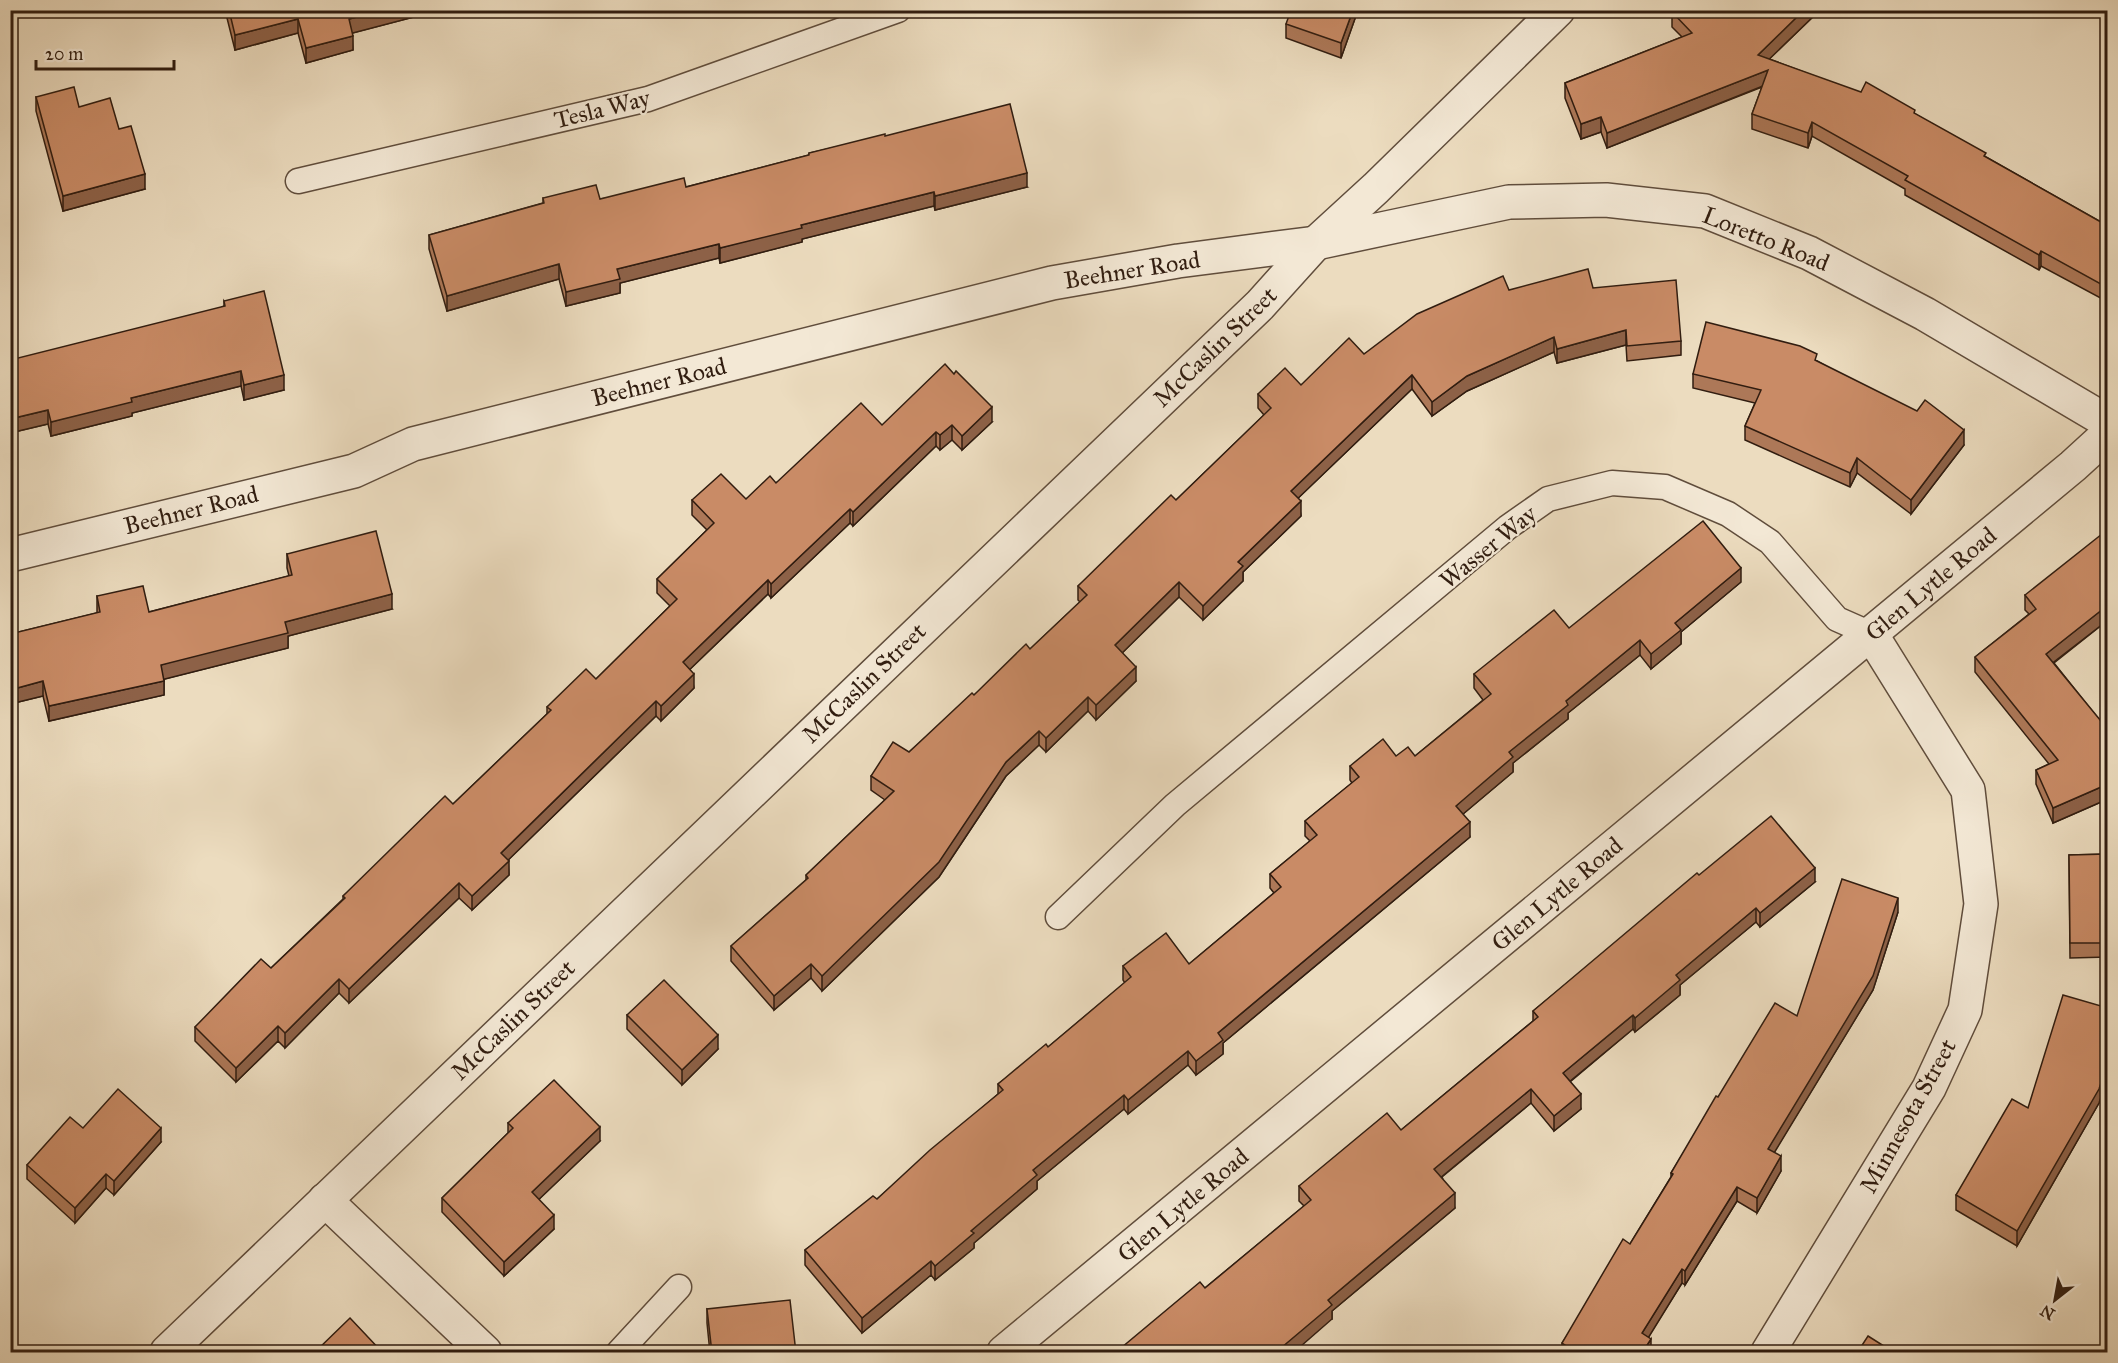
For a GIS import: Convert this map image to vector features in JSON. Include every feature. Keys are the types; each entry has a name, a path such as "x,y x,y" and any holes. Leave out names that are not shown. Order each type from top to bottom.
{"street":[{"name":"McCaslin Street","path":"167,1353 1252,312 1316,243 1376,188 1558,10"},
{"name":"Loretto Road","path":"1316,243 1509,202 1606,200 1705,211 1819,258 1925,314 2108,422"},
{"name":"Beehner Road","path":"10,555 354,471 413,444 1052,283 1178,261 1316,243"},
{"name":"Glen Lytle Road","path":"1004,1353 2073,466 2108,434"},
{"name":"Minnesota Street","path":"1768,1353 1929,1088 1965,1010 1982,904 1968,790 1871,634"},
{"path":"325,1200 485,1353"}],"lane":[{"name":"Tesla Way","path":"298,181 648,99 898,10"},
{"name":"Wasser Way","path":"1058,917 1175,805 1509,527 1548,500 1612,483 1665,487 1728,514 1770,542 1837,619 1871,634"},
{"path":"619,1353 679,1287"}],"building":[{"path":"229,10 384,10 349,19 353,36 306,48 298,19 235,35"},
{"path":"1291,10 1353,10 1341,43 1286,24"},
{"path":"1674,10 1804,10 1758,55 1861,92 1866,82 1915,110 1914,113 1986,153 1984,156 2108,226 2108,288 2041,251 2039,255 1905,180 1908,176 1812,122 1808,133 1752,114 1768,70 1607,133 1601,117 1581,124 1565,83 1692,33 1672,12"},
{"path":"74,87 79,107 110,98 119,129 131,126 145,174 63,196 36,97"},
{"path":"1010,104 1027,173 935,196 934,192 720,248 719,244 617,269 620,279 566,292 559,264 447,296 429,235 544,203 543,198 596,185 600,199 684,178 686,187 809,155 809,153"},
{"path":"1588,269 1593,288 1676,280 1681,341 1627,346 1626,330 1557,349 1554,337 1467,376 1432,402 1412,375 1291,491 1301,501 1238,562 1243,566 1203,606 1179,582 1115,645 1136,667 1096,705 1088,697 1046,738 1039,731 1006,762 939,862 822,976 811,964 774,996 731,946 808,878 806,875 894,791 871,776 893,742 909,752 972,693 974,695 1026,644 1030,649 1087,595 1078,586 1171,495 1176,500 1271,408 1258,394 1285,368 1301,385 1349,338 1364,354 1417,314 1503,276 1509,290"},
{"path":"264,291 284,375 244,385 241,371 131,398 132,402 51,422 48,410 10,419 10,360 225,306 224,301"},
{"path":"1706,322 1800,346 1817,354 1815,360 1917,411 1925,400 1964,430 1911,500 1857,458 1850,473 1745,426 1761,390 1693,374"},
{"path":"945,364 954,374 956,371 992,407 962,436 952,425 940,435 936,432 853,512 850,509 771,584 768,580 683,662 694,674 661,706 656,701 501,853 509,861 472,896 459,883 349,989 339,979 285,1033 278,1026 236,1068 195,1027 261,959 271,968 345,898 343,896 445,796 453,804 551,710 547,707 586,669 596,679 677,599 657,579 714,523 692,500 721,474 746,499 770,476 776,483 861,403 882,425"},
{"path":"1703,521 1741,568 1675,623 1681,630 1651,654 1640,640 1566,701 1568,705 1509,752 1513,757 1456,806 1470,822 1218,1033 1223,1040 1196,1061 1188,1051 1128,1100 1124,1095 1033,1170 1037,1175 971,1231 974,1233 935,1266 931,1261 862,1318 805,1250 873,1196 877,1199 930,1150 1003,1090 998,1084 1046,1044 1048,1047 1131,977 1123,966 1166,933 1189,964 1281,887 1270,874 1317,835 1305,821 1359,777 1350,766 1383,739 1396,756 1408,747 1415,756 1491,694 1474,674 1554,610 1569,628"},
{"path":"376,531 392,594 285,622 288,633 161,665 164,681 49,706 43,681 10,690 10,634 100,612 97,596 143,586 149,612 292,575 287,554"},
{"path":"2102,534 2108,542 2108,605 2046,654 2108,731 2108,784 2053,808 2036,770 2058,760 1975,657 2036,609 2025,595"},
{"path":"1771,816 1815,868 1760,913 1756,908 1676,975 1680,980 1635,1018 1633,1015 1563,1073 1581,1094 1554,1116 1531,1089 1434,1169 1455,1193 1328,1300 1332,1305 1275,1353 1115,1353 1200,1282 1205,1288 1311,1200 1299,1186 1387,1113 1401,1130 1538,1017 1533,1011 1697,873 1699,875"},
{"path":"2108,854 2108,943 2070,943 2069,855"},
{"path":"1842,879 1898,898 1873,976 1768,1149 1781,1156 1757,1198 1737,1187 1685,1271 1682,1269 1642,1333 1651,1339 1642,1353 1577,1353 1562,1343 1623,1239 1630,1244 1673,1174 1671,1173 1716,1096 1718,1097 1775,1003 1797,1016"},
{"path":"664,980 718,1035 682,1070 627,1015"},
{"path":"2063,995 2108,1008 2108,1062 2099,1089 2017,1231 1956,1195 2012,1099 2028,1108"},
{"path":"554,1080 600,1127 532,1192 554,1215 504,1262 442,1198 513,1128 508,1123"},
{"path":"118,1089 161,1128 114,1181 106,1174 75,1208 27,1165 70,1117 83,1128"},
{"path":"790,1300 796,1353 712,1353 707,1309"},
{"path":"350,1318 383,1353 314,1353"},
{"path":"1868,1336 1895,1353 1857,1353"}]}
